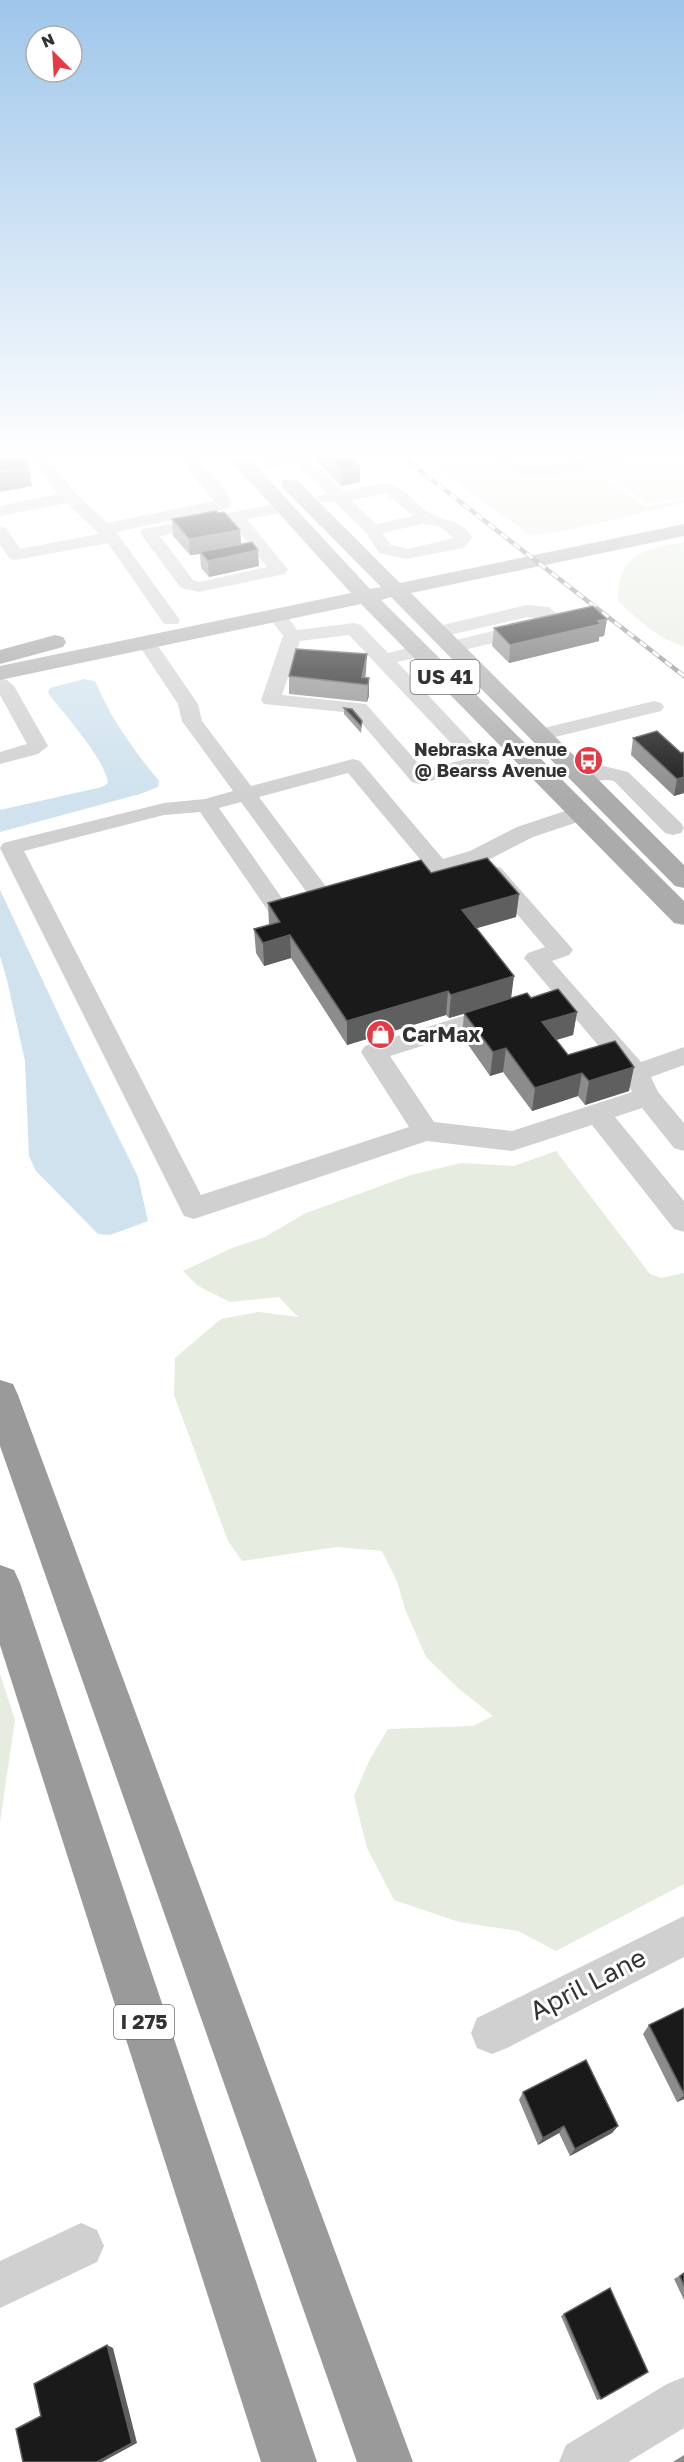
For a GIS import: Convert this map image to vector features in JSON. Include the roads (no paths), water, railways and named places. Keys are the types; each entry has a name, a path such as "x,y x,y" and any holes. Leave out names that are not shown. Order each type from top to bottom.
{"highway":[{"path":"0,657 55,642"},
{"path":"0,1395 385,2462"},
{"name":"I 275","path":"0,1583 289,2462"}],"main road":[{"name":"US 41","path":"341,570 684,917"},
{"name":"US 41","path":"375,570 453,637 539,735 684,880"},
{"path":"0,673 278,616 362,592 456,570"},
{"path":"390,585 471,570"},
{"path":"0,651 171,620 362,592"},
{"path":"582,813 609,806"}],"street":[{"path":"136,570 171,620"},
{"path":"138,573 154,570"},
{"path":"176,570 187,584 199,588 279,570"},
{"path":"278,616 292,636"},
{"path":"354,629 480,762 419,778 359,708 270,700 292,636 354,629"},
{"path":"453,637 489,662"},
{"path":"147,644 188,704 192,721 245,793 334,897 281,913 206,805"},
{"path":"355,661 384,660 420,651"},
{"path":"285,656 308,657"},
{"path":"0,758 38,746 4,693"},
{"path":"539,735 654,707"},
{"path":"438,867 353,765 206,805 164,809 11,848 194,1208 426,1131 512,1141 647,1097"},
{"path":"581,778 604,772 621,776 642,797 679,826 678,839 674,847 658,854"},
{"path":"609,806 642,797"},
{"path":"404,877 477,856 525,832 582,813"},
{"path":"477,856 561,950 536,958 544,1000 636,1073 647,1097 675,1117 684,1141"},
{"path":"426,1131 374,1052 544,1000"},
{"path":"636,1073 684,1056"},
{"path":"597,1113 684,1221"},
{"name":"April Lane","path":"492,2033 684,1936"},
{"path":"0,2285 81,2246"},
{"path":"583,2462 684,2401"}],"water":[{"path":"84,679 95,681 123,733 159,781 158,787 140,794 0,832 0,810 102,787 108,783 100,762 92,750 48,693 50,688"},
{"path":"0,890 138,1177 148,1221 110,1235 98,1234 36,1171 29,1156 25,1061 0,956"}],"railway":[{"path":"548,570 684,676"}],"place":[{"name":"Nebraska Avenue @ Bearss Avenue","path":"588,760"},
{"name":"CarMax","path":"381,1035"}]}
